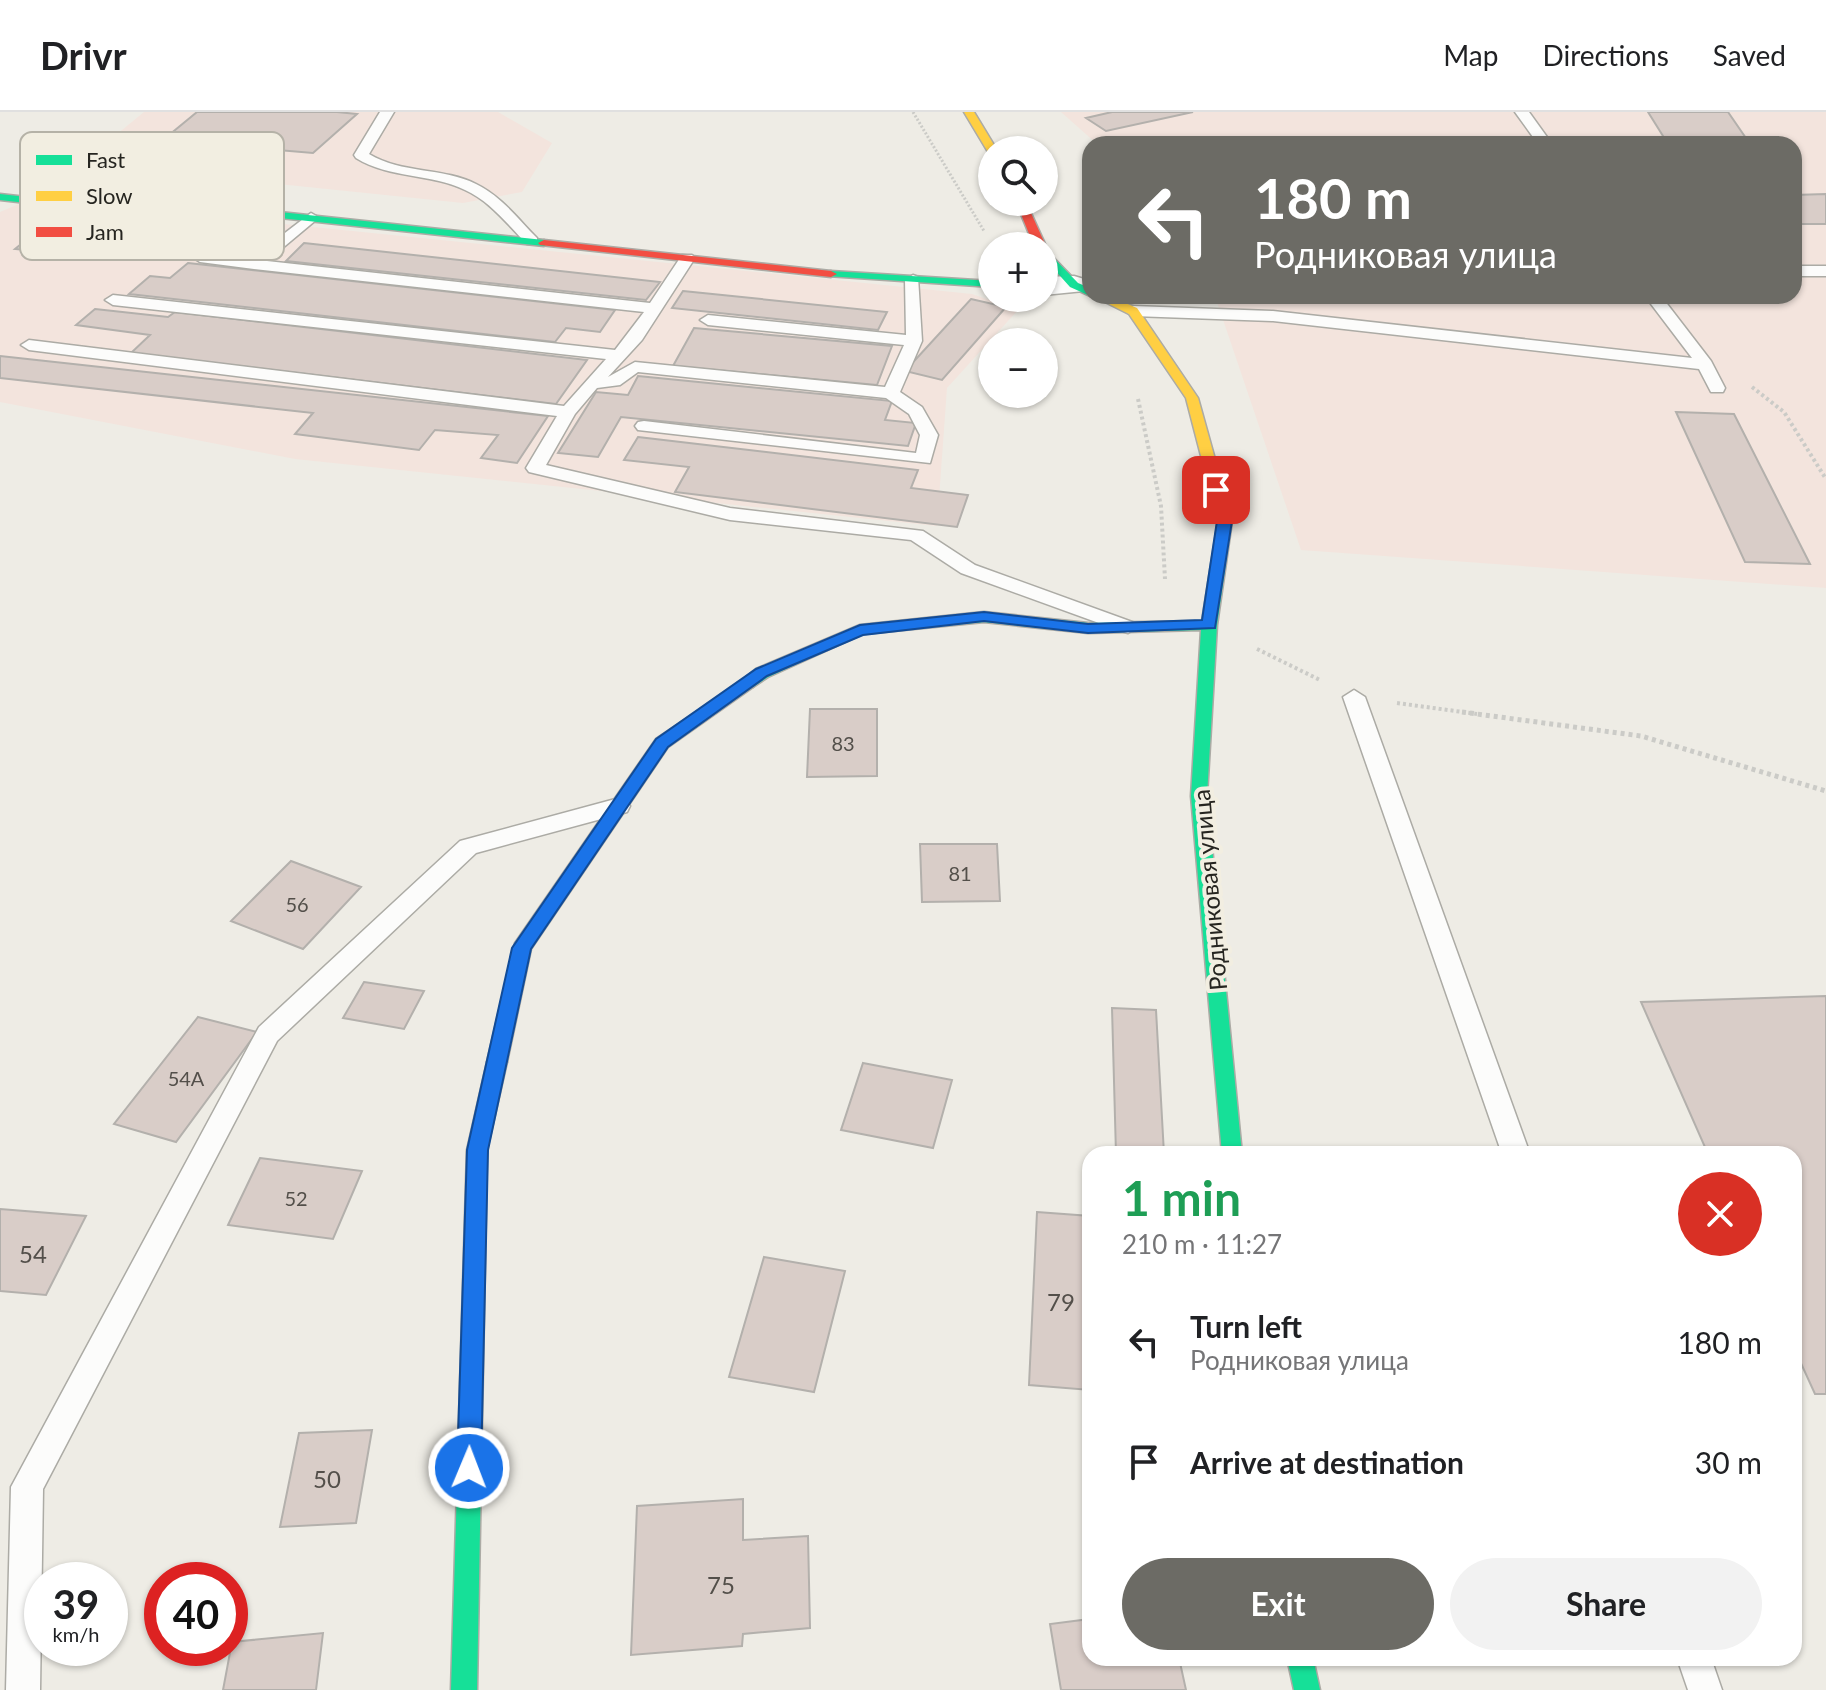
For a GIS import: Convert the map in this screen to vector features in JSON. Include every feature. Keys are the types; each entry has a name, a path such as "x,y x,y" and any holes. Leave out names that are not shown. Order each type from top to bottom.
{"street":[{"path":"969,112 984,136"},
{"path":"0,197 20,199"},
{"path":"284,214 853,276 978,283"},
{"path":"1058,264 1082,286"},
{"path":"1058,288 1082,290"},
{"path":"1117,304 1133,311"},
{"name":"Родниковая улица","path":"1133,311 1192,398 1225,521 1209,625 1199,796 1231,1146"},
{"path":"464,1690 477,1150 522,948 662,743 762,673 860,630 984,617 1088,628 1209,625"},
{"path":"1302,1666 1307,1690"}],"lane":[{"path":"387,112 361,155 374,165 464,184 488,199 532,241"},
{"path":"1522,112 1539,136"},
{"path":"284,239 311,217"},
{"path":"687,258 636,337 568,412 535,468 730,514 916,535 968,569 1128,627"},
{"path":"223,260 655,308"},
{"path":"254,264 259,260"},
{"path":"1802,271 1826,271"},
{"path":"891,393 914,341 913,280"},
{"path":"113,300 619,355"},
{"path":"1659,304 1705,365 1717,388"},
{"path":"1133,311 1273,316 1705,365"},
{"path":"708,320 914,341"},
{"path":"29,345 568,412"},
{"path":"592,383 614,381 635,367 891,393 916,411 929,435 924,459 644,426"},
{"path":"1354,697 1513,1146"},
{"path":"23,1690 27,1487 268,1034 468,847 619,806"},
{"path":"1697,1666 1705,1690"}],"path":[{"path":"913,112 984,232"},
{"path":"1705,365 1739,376 1784,412 1826,479"},
{"path":"1209,625 1354,697 1641,736 1826,791"}],"shaded area":[{"path":"144,112 498,112 552,143 522,192 463,203 284,185 284,132 120,132"},
{"path":"1061,112 1826,112 1826,588 1301,550 1218,304 1802,304 1802,136 1088,136"},
{"path":"19,204 20,260 284,260 284,224 972,294 978,296 978,312 1016,312 1002,328 978,328 978,354 947,388 937,526 295,459 0,402 0,212"}],"building":[{"path":"197,112 357,114 313,153 284,150 284,132 173,132"},
{"path":"1112,112 1193,112 1106,131 1086,118"},
{"path":"1648,112 1728,112 1744,136 1663,136"},
{"path":"1826,194 1826,224 1802,224 1802,195"},
{"path":"304,243 660,282 646,300 286,261"},
{"path":"188,263 615,310 600,332 566,328 555,342 129,294 150,276 170,278"},
{"path":"683,291 887,312 878,330 672,308"},
{"path":"971,299 978,301 978,312 1002,312 988,328 978,328 978,339 942,380 905,371"},
{"path":"95,309 168,317 175,312 587,360 556,404 131,353 150,335 76,325"},
{"path":"694,328 892,346 877,385 673,366"},
{"path":"0,356 548,416 517,463 481,458 498,435 435,430 419,450 295,434 313,413 0,378"},
{"path":"638,376 892,401 885,420 916,423 908,446 621,417 598,457 558,453 596,392 628,395"},
{"path":"1676,412 1734,414 1810,564 1745,562"},
{"path":"638,437 918,470 911,488 968,495 957,527 675,492 689,467 624,460"},
{"path":"810,709 877,709 877,776 807,777"},
{"path":"920,844 997,844 1000,901 922,902"},
{"path":"291,861 361,887 303,949 231,921"},
{"path":"364,982 424,991 404,1029 343,1018"},
{"path":"1826,996 1826,1394 1815,1394 1802,1366 1802,1146 1704,1146 1641,1002"},
{"path":"1112,1008 1156,1010 1164,1146 1116,1146"},
{"path":"198,1017 257,1032 176,1142 114,1124"},
{"path":"863,1063 952,1080 933,1148 841,1130"},
{"path":"260,1158 362,1171 333,1239 228,1225"},
{"path":"0,1209 86,1216 46,1295 0,1291"},
{"path":"1037,1212 1082,1215 1082,1389 1029,1385"},
{"path":"764,1257 845,1271 814,1392 729,1377"},
{"path":"372,1430 356,1523 280,1527 299,1433"},
{"path":"743,1499 743,1540 808,1536 810,1628 743,1634 742,1646 631,1655 637,1506"},
{"path":"1082,1620 1082,1666 1181,1666 1186,1690 1061,1690 1050,1624"},
{"path":"323,1633 316,1690 223,1690 228,1666 248,1666 248,1640"}],"traffic: fast":[{"path":"0,197 20,199"},
{"path":"284,216 544,243"},
{"path":"1058,267 1074,285 1082,288"},
{"path":"831,274 978,283"},
{"path":"1221,506 1225,521 1209,625 1199,796 1231,1146"},
{"path":"747,683 762,673 860,630 984,617 1088,628 1209,625"},
{"path":"464,1690 477,1150 497,1062"},
{"path":"1302,1666 1307,1690"}],"traffic: slow":[{"path":"969,112 984,136"},
{"path":"1117,304 1133,311 1192,398 1221,506"},
{"path":"497,1062 522,948 662,743 747,683"}],"traffic: jam":[{"path":"1027,216 1034,232"},
{"path":"544,243 831,274"}],"route":[{"path":"469,1468 477,1150 522,948 662,743 762,673 860,630 984,617 1088,628 1209,625 1225,521 1216,490"}]}
